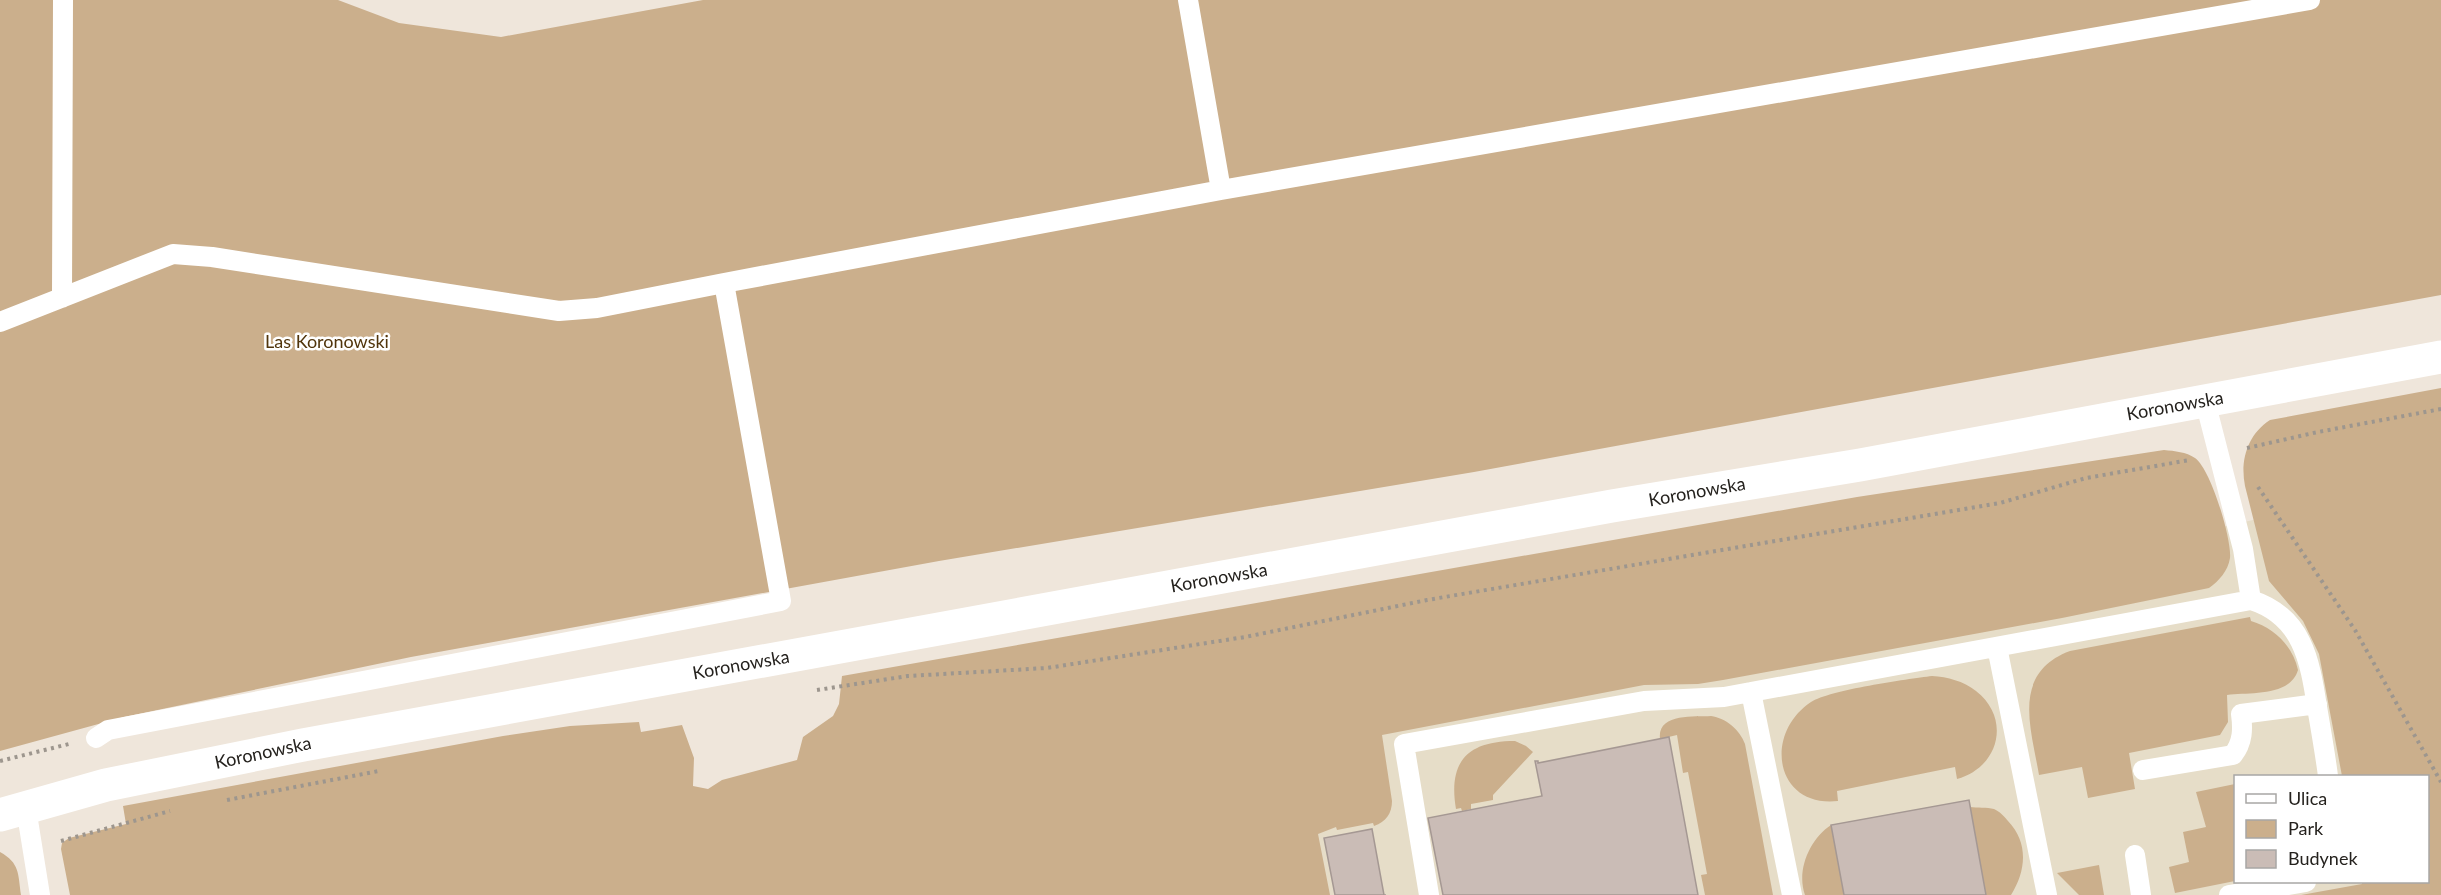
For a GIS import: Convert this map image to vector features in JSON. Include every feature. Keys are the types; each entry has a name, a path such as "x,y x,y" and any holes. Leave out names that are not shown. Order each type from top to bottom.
{"main road":[{"name":"Koronowska","path":"13,812 106,785 303,744 2441,357"}],"lane":[{"path":"62,298 63,0"},
{"path":"1188,0 1221,190"},
{"path":"0,322 173,254 212,257 534,309 559,311 597,308 1221,190 2310,0"},
{"path":"96,738 108,730 143,723 781,601 724,283"},
{"path":"2205,401 2227,453 2251,600"},
{"path":"1430,895 1404,744 1644,701 1698,699 1752,692 2251,600 2265,604 2287,621 2308,656 2328,775"},
{"path":"1997,647 2047,895"},
{"path":"1752,692 1792,895"},
{"path":"2144,770 2233,754 2239,747 2242,736 2241,714 2317,704"},
{"path":"13,812 33,849 40,895"},
{"path":"2135,855 2142,895"},
{"path":"2229,895 2300,883"}],"path":[{"path":"806,692 908,676 1047,668 1245,637 1427,600 2000,503 2086,478 2227,453 2318,432 2441,409"},
{"path":"2227,453 2355,630 2441,782"},
{"path":"219,801 381,770"},
{"path":"33,849 173,810"}],"shaded area":[{"path":"2263,516 2413,775 2234,775 2234,883 2429,883 2429,880 2441,880 2411,895 1289,895 1339,731"}],"green space":[{"name":"Las Koronowski","path":"0,0 338,0 399,23 501,37 703,0 2441,0 2441,295 1474,472 939,561 411,657 124,717 0,751"},
{"path":"2441,388 2441,895 2301,895 2362,883 2429,883 2429,775 2342,775 2319,654 2303,621 2269,581 2245,486 2244,467 2247,449 2256,433 2270,420"},
{"path":"2164,450 2184,453 2195,458 2208,476 2219,505 2228,536 2230,558 2222,575 2209,588 2062,618 1723,680 1698,684 1644,685 1382,735 1392,801 1391,809 1385,819 1374,826 1373,823 1337,830 1336,827 1318,834 1330,895 70,895 61,849 62,843 69,838 126,824 123,806 503,736 570,726 639,722 641,732 682,725 694,758 693,786 708,789 722,780 797,760 803,737 833,716 839,704 842,676 1857,497"},
{"path":"2250,617 2251,621 2268,628 2282,640 2292,654 2298,670 2294,679 2287,685 2268,692 2227,695 2228,722 2220,735 2129,753 2135,789 2088,798 2082,767 2039,775 2032,739 2029,704 2032,688 2039,673 2051,661 2070,651"},
{"path":"1932,676 1955,680 1976,691 1987,702 1994,714 1997,728 1996,741 1983,764 1972,773 1957,779 1955,767 1837,791 1838,801 1817,800 1800,793 1789,781 1783,766 1782,749 1786,732 1796,716 1811,702 1851,689"},
{"path":"1711,716 1722,719 1732,726 1740,734 1745,744 1773,895 1705,895 1701,875 1707,874 1688,772 1683,773 1677,735 1660,739 1664,725 1670,721 1678,718"},
{"path":"1515,741 1533,752 1493,795 1493,800 1471,804 1471,809 1462,811 1461,808 1456,809 1455,779 1464,757 1484,745"},
{"path":"2234,784 2234,881 2175,893 2169,867 2189,862 2183,832 2206,827 2196,792"},
{"path":"1970,807 1991,808 1998,811 2019,838 2023,857 2022,867 2011,895 1986,895"},
{"path":"1831,825 1844,895 1805,895 1802,875 1807,856 1817,838"},
{"path":"0,852 15,865 21,895 0,895"},
{"path":"2099,865 2104,895 2079,895 2057,873"}],"building":[{"path":"1669,737 1698,895 1443,895 1428,818 1542,796 1535,761 1538,763"},
{"path":"1969,800 1986,895 1844,895 1831,825"},
{"path":"1372,829 1384,895 1335,895 1324,838"}]}
